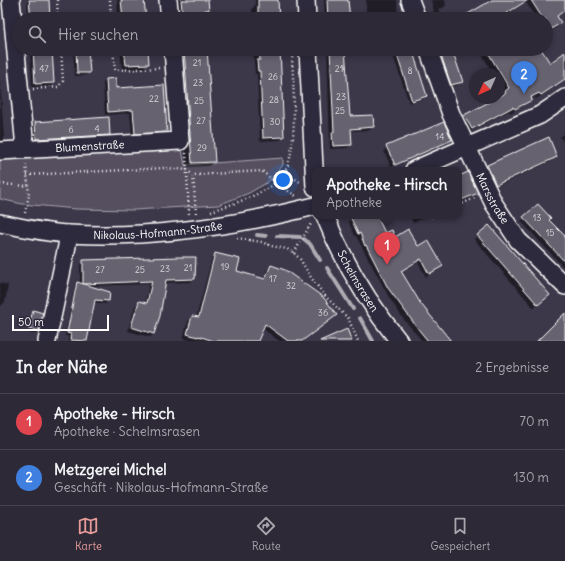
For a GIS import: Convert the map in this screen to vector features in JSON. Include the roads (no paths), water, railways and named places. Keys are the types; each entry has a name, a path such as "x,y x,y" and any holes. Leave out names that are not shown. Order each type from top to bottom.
{"street":[{"path":"11,0 12,12"},
{"path":"168,0 169,12"},
{"path":"306,0 307,12"},
{"path":"410,0 414,12"},
{"path":"17,56 25,148"},
{"name":"Blumenstraße","path":"0,150 25,148 183,145 173,56"},
{"path":"308,56 308,185"},
{"name":"Marsstraße","path":"430,56 451,114 494,204 518,240 565,286"},
{"path":"421,167 540,115 565,98"},
{"name":"Nikolaus-Hofmann-Straße","path":"0,223 35,230 68,234 122,235 180,230 271,217 312,213"},
{"name":"Schelmsrasen","path":"321,219 372,306 399,341"},
{"path":"47,341 67,246 68,234"}],"waterway":[{"path":"257,235 266,236"},
{"path":"277,236 300,237"},
{"path":"304,239 310,244 320,260"},
{"path":"327,268 353,309"},
{"path":"360,318 373,341"}],"place":[{"name":"Metzgerei Michel","path":"524,94"},
{"name":"Apotheke - Hirsch","path":"387,265"}]}
